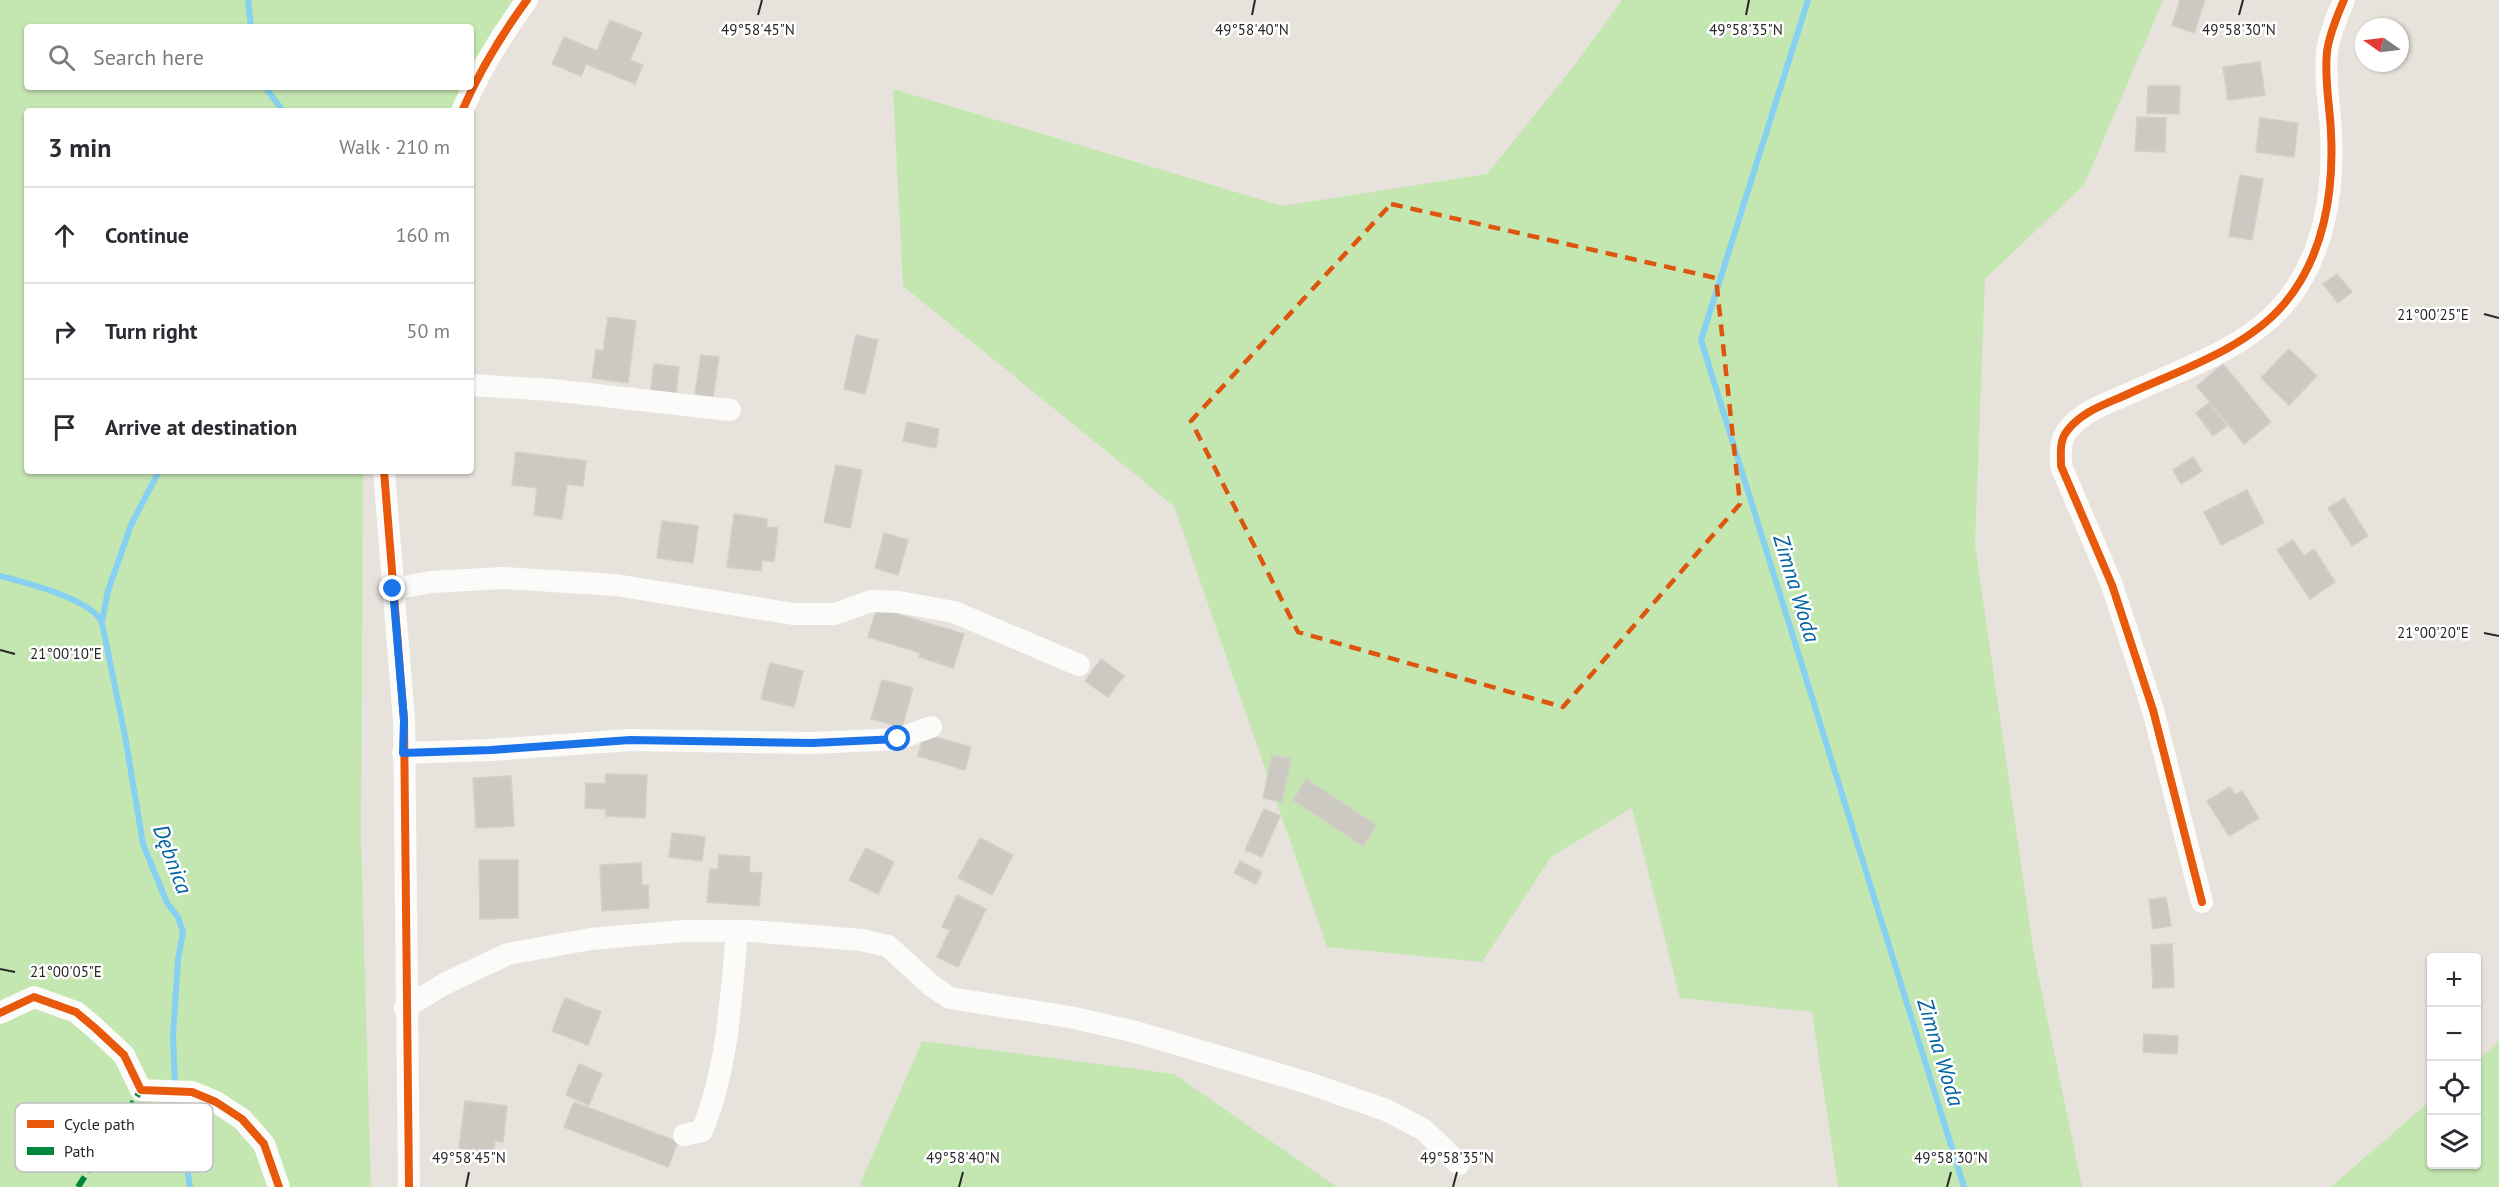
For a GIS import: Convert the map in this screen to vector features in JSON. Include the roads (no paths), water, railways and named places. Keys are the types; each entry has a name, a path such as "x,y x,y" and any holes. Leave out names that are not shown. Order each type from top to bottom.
{"street":[{"path":"474,85 503,34 527,0"},
{"path":"2202,902 2153,710 2112,585 2061,466 2060,448 2066,432 2084,414 2206,360 2265,323 2285,303 2303,276 2319,240 2332,181 2331,131 2326,82 2327,50 2344,0"},
{"path":"463,108 472,90"},
{"path":"474,385 552,390 730,410"},
{"path":"384,474 404,720 405,1008 409,1187"},
{"path":"393,589 431,582 503,578 616,585 793,614 835,614 871,601 900,602 954,612 1079,664"},
{"path":"403,753 491,750 630,740 812,743 898,739 931,728"},
{"path":"405,1008 444,984 508,954 591,939 684,931 737,931 861,940 888,946 932,986 950,998 1070,1017 1136,1032 1308,1083 1386,1110 1424,1130 1459,1164"},
{"path":"684,1135 702,1131 712,1106 728,1028 737,931"},
{"path":"0,1013 34,998 76,1012 124,1055 141,1090 192,1092 216,1102 242,1119 264,1144 279,1187"}],"waterway":[{"path":"248,0 251,24"},
{"name":"Zimna Woda","path":"1808,0 1701,340 1964,1187"},
{"path":"267,90 281,108"},
{"path":"102,622 108,591 131,525 157,474"},
{"name":"Dębnica","path":"0,576 57,593 86,607 102,623 125,736 143,844 167,903 178,917 183,932 178,960 173,1036 175,1086"},
{"name":"Dębnica","path":"176,1096 177,1103"},
{"name":"Dębnica","path":"188,1172 190,1187"}]}
